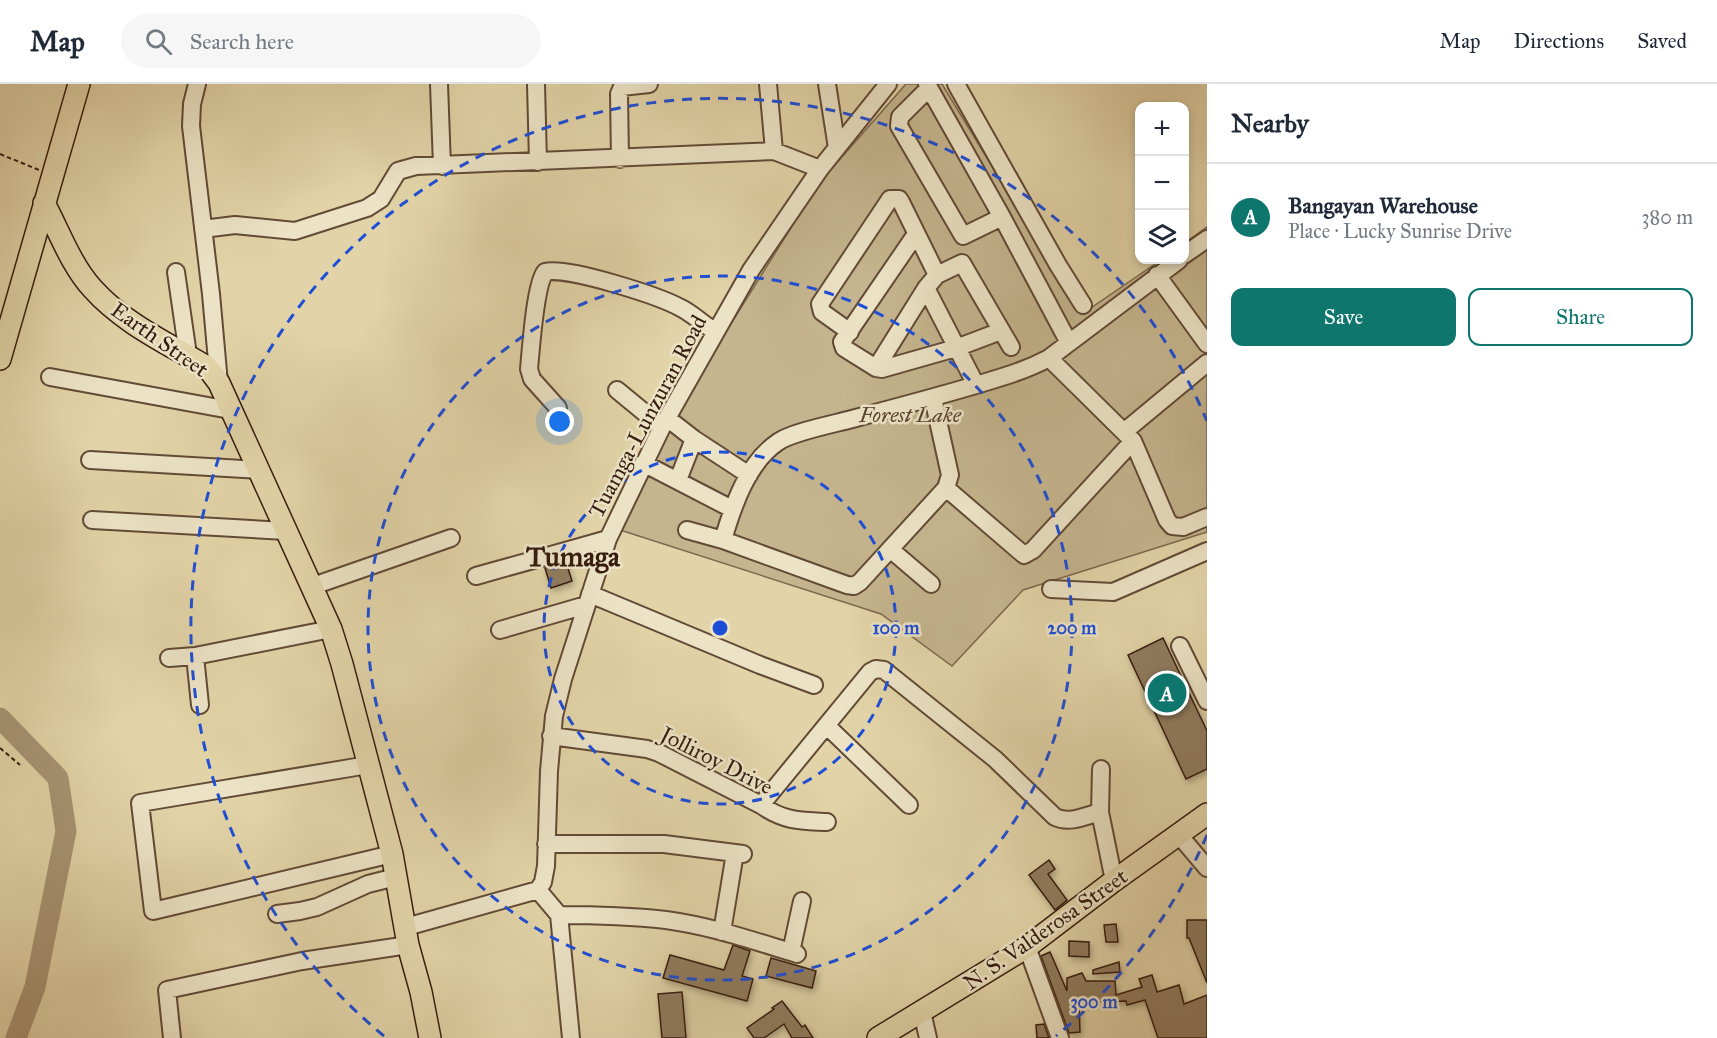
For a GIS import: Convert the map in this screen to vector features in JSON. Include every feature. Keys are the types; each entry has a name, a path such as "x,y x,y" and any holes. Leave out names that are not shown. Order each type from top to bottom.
{"main road":[{"path":"0,359 79,84"},
{"name":"Earth Street","path":"44,203 78,268 91,287 137,327 207,367 219,383"},
{"path":"219,383 331,628 392,854 407,937 430,1038"},
{"name":"N. S. Valderosa Street","path":"878,1038 1026,947 1207,814"}],"street":[{"path":"197,84 190,126 219,383"},
{"path":"439,84 442,166"},
{"path":"536,84 537,162"},
{"path":"620,159 619,94 622,87 649,84"},
{"path":"768,84 774,151"},
{"path":"827,84 837,148"},
{"path":"956,84 1083,305"},
{"name":"Tuamga-Lunzuran Road","path":"538,890 543,882 546,866 551,736 563,679 608,539 664,422 751,270 820,169 886,85"},
{"path":"876,368 926,288 937,275 967,258 968,245 898,123 900,117 928,86 1002,217 1069,344"},
{"path":"203,229 236,225 296,231 367,208 381,199 398,171 416,166 774,151 820,169"},
{"path":"850,332 822,312 820,304 890,199 899,199 937,275"},
{"path":"963,236 1002,217"},
{"path":"916,234 843,342 844,348 876,368 888,368 956,348 1001,331"},
{"path":"1189,252 1207,239"},
{"path":"962,262 1011,347"},
{"path":"723,540 732,509 749,475 768,450 780,440 1027,370 1069,344 1173,264"},
{"path":"558,408 532,378 529,369 538,294 541,278 545,272 561,271 584,275 663,301 685,310 716,332"},
{"path":"177,272 188,355"},
{"path":"1157,275 1207,344"},
{"path":"926,288 976,385"},
{"path":"1049,358 1129,436 1167,520 1172,526 1184,527 1207,517"},
{"path":"946,488 1024,555 1033,550 1129,436 1207,363"},
{"path":"51,377 230,410"},
{"path":"617,390 749,475"},
{"path":"687,530 723,540 854,586 946,488 950,475 933,398"},
{"path":"678,480 694,439"},
{"path":"90,460 260,470"},
{"path":"643,464 732,509"},
{"path":"92,520 286,531"},
{"path":"313,586 451,538"},
{"path":"476,576 608,539"},
{"path":"890,549 931,584"},
{"path":"1052,589 1113,592 1207,551"},
{"path":"500,630 588,599 814,685"},
{"path":"169,658 195,656 331,628"},
{"path":"1180,646 1207,700"},
{"path":"195,656 200,705"},
{"path":"761,805 870,672 876,669 884,670 995,759 1055,817 1064,821 1100,812"},
{"path":"827,726 909,805"},
{"name":"Jolliroy Drive","path":"551,736 647,749 761,805 775,815 794,820 826,822"},
{"path":"368,765 140,802 153,911 392,854"},
{"path":"1101,769 1100,812 1115,880"},
{"path":"1179,835 1207,868"},
{"path":"546,844 664,844 739,853 722,932"},
{"path":"277,914 316,907 368,884 396,877"},
{"path":"172,1038 166,990 407,937 538,890 559,915 571,1038"},
{"path":"559,915 609,914 668,920 722,932 794,953 802,901"},
{"path":"1026,947 1060,1038"},
{"path":"922,1012 928,1038"}],"path":[{"path":"0,154 52,175"},
{"path":"0,748 20,765"}],"green space":[{"name":"Forest Lake","path":"906,84 942,84 1082,314 1155,264 1189,264 1189,240 1207,227 1207,532 1023,590 952,666 881,614 617,529 672,418 819,183"}],"building":[{"path":"566,562 572,581 551,588 545,568"},
{"path":"1163,638 1207,731 1207,769 1186,779 1128,655"},
{"path":"1049,860 1055,869 1048,874 1067,900 1055,910 1029,875"},
{"path":"1187,920 1207,920 1207,983 1189,938 1187,938"},
{"path":"1116,924 1118,942 1106,942 1104,925"},
{"path":"1069,941 1089,942 1089,957 1069,956"},
{"path":"733,945 750,951 742,976 753,979 747,1001 663,978 670,955 724,970"},
{"path":"1050,952 1067,991 1067,978 1082,973 1086,981 1115,981 1116,995 1142,987 1139,979 1152,975 1157,992 1179,985 1184,1004 1207,995 1207,1038 1158,1038 1145,1000 1127,1005 1126,1001 1079,1002 1080,1032 1069,1033 1041,956"},
{"path":"771,958 816,971 812,988 766,976"},
{"path":"1119,962 1120,972 1093,974 1093,970"},
{"path":"682,992 686,1038 662,1038 658,994"},
{"path":"782,1001 802,1027 805,1025 813,1038 792,1038 784,1024 764,1038 754,1038 747,1028"},
{"path":"1044,1024 1049,1038 1037,1038 1036,1025"}],"waterway":[{"path":"0,718 58,778 66,831 35,987 16,1038"}],"place":[{"name":"Bangayan Warehouse","path":"1167,693"}],"district":[{"name":"Tumaga","path":"573,556"}]}
